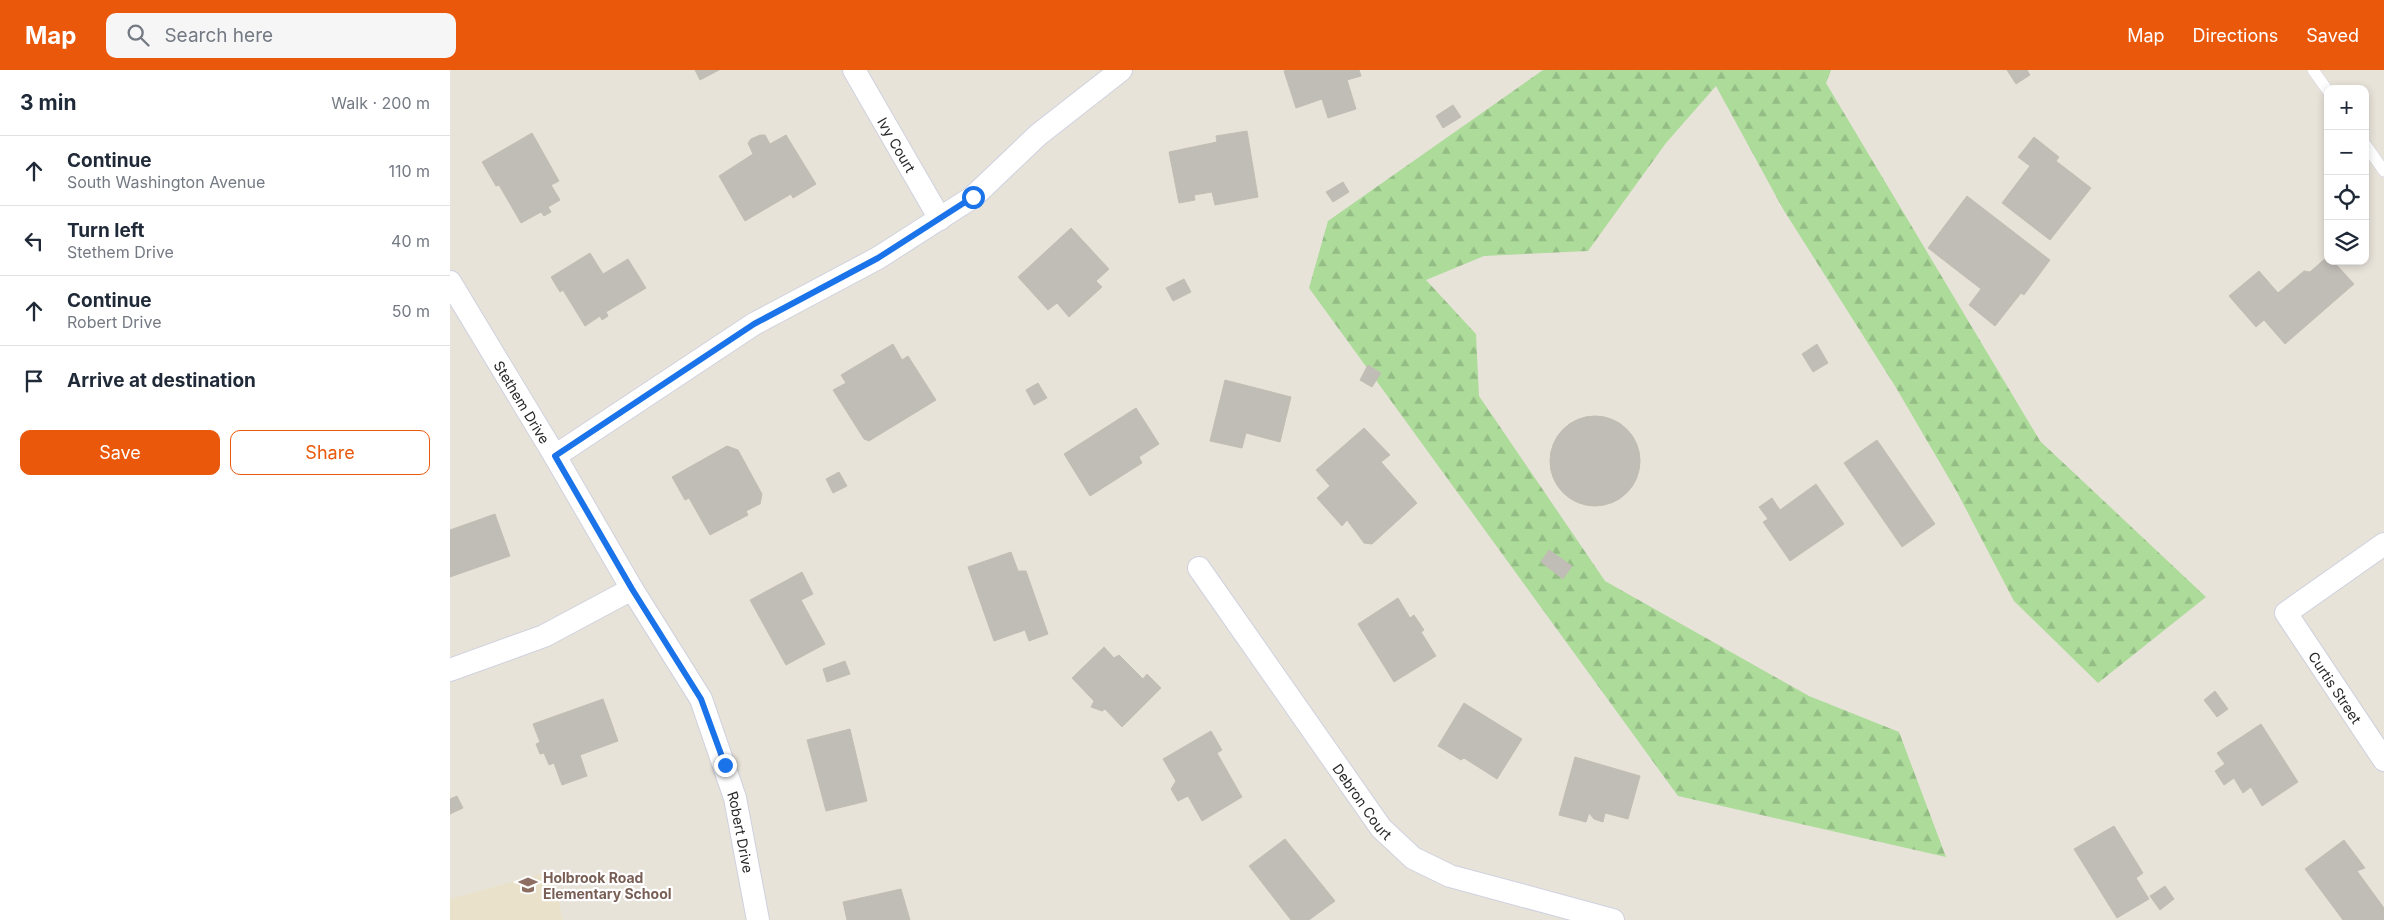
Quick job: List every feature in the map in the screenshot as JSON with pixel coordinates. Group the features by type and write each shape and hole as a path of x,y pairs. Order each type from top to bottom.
{"street":[{"name":"Ivy Court","path":"854,70 940,219"},
{"path":"555,456 754,324 878,258 973,197 1038,135 1121,70"},
{"name":"Stethem Drive","path":"450,282 555,456 626,592"},
{"name":"Curtis Street","path":"2384,544 2286,613 2384,760"},
{"name":"Debron Court","path":"1199,568 1381,828 1413,858 1450,876 1613,920"},
{"path":"450,670 544,636 626,592"},
{"name":"Robert Drive","path":"626,592 701,699 735,798 758,920"}],"lane":[{"path":"2313,70 2324,85"},
{"path":"2369,150 2384,171"}],"shaded area":[{"name":"Holbrook Road Elementary School","path":"552,871 563,920 450,920 450,899"}],"green space":[{"path":"1543,70 1831,70 1826,83 2040,441 2206,597 2098,683 2014,601 1957,492 1895,386 1783,209 1716,86 1666,143 1588,251 1484,256 1426,280 1476,334 1479,396 1605,581 1809,696 1899,732 1946,857 1678,796 1309,288 1328,221"}],"building":[{"path":"695,70 719,70 700,80"},
{"path":"1359,70 1361,76 1347,80 1356,109 1328,118 1322,99 1296,108 1284,71"},
{"path":"2007,70 2027,70 2030,75 2016,84"},
{"path":"1453,105 1461,117 1443,128 1436,116"},
{"path":"1247,131 1258,197 1215,205 1212,192 1194,195 1195,200 1179,203 1169,152 1217,142 1216,136"},
{"path":"532,133 559,181 551,185 560,200 548,207 551,212 544,216 541,212 521,223 499,185 496,186 482,162"},
{"path":"765,135 770,144 786,135 816,184 793,198 791,194 745,221 719,176 753,154 748,143 751,139"},
{"path":"2034,137 2059,157 2056,161 2091,188 2050,240 2002,203 2030,166 2018,157"},
{"path":"1343,182 1349,192 1333,202 1326,192"},
{"path":"1967,196 2050,260 2024,295 2021,293 1995,326 1969,305 1981,289 1928,248"},
{"path":"1071,228 1109,269 1096,281 1102,287 1069,317 1057,303 1048,310 1018,277"},
{"path":"590,253 603,274 628,259 646,288 606,312 608,316 602,320 600,316 585,326 563,290 560,292 551,277"},
{"path":"2324,260 2324,265 2337,265 2354,284 2285,344 2264,320 2256,327 2229,296 2259,271 2278,293 2304,271 2310,272"},
{"path":"1184,279 1191,292 1173,301 1166,288"},
{"path":"893,344 902,360 908,356 936,400 869,441 864,439 833,390 846,383 841,375"},
{"path":"1817,344 1828,363 1813,372 1802,354"},
{"path":"1368,365 1381,373 1372,387 1360,380"},
{"path":"1225,380 1291,397 1280,442 1246,433 1242,448 1210,441"},
{"path":"1038,383 1047,398 1034,405 1026,390"},
{"path":"1136,408 1159,444 1139,457 1142,463 1090,496 1064,454"},
{"path":"1595,416 1612,419 1627,429 1637,444 1640,461 1637,478 1627,493 1612,503 1595,506 1578,503 1563,493 1553,478 1550,461 1553,444 1563,429 1578,419"},
{"path":"1364,428 1390,455 1381,462 1417,503 1372,544 1364,543 1347,520 1342,526 1317,498 1330,486 1316,470"},
{"path":"1877,440 1935,524 1902,547 1844,463"},
{"path":"727,446 738,450 762,494 760,504 746,511 748,515 710,535 689,498 685,500 672,477"},
{"path":"839,472 847,486 833,493 826,479"},
{"path":"1816,484 1844,524 1790,561 1763,522 1768,519 1759,507 1772,498 1780,510"},
{"path":"495,514 510,556 450,577 450,530"},
{"path":"1549,550 1572,566 1563,579 1541,562"},
{"path":"1011,552 1018,571 1026,571 1048,634 1029,641 1025,630 994,641 968,567"},
{"path":"802,572 813,594 801,600 825,644 786,665 750,600"},
{"path":"1398,598 1410,618 1414,615 1424,630 1421,632 1436,656 1394,682 1358,624"},
{"path":"1104,647 1114,658 1119,655 1143,679 1147,674 1161,688 1122,727 1105,709 1102,711 1091,707 1094,701 1072,678"},
{"path":"845,661 850,674 827,682 823,669"},
{"path":"2215,691 2228,709 2217,717 2204,700"},
{"path":"603,699 618,741 580,755 587,776 562,785 554,763 549,765 544,753 540,754 536,744 540,742 533,724"},
{"path":"1464,703 1522,739 1497,779 1464,758 1461,760 1438,746"},
{"path":"2261,724 2298,782 2262,806 2251,787 2243,793 2234,778 2224,785 2215,771 2225,764 2217,753"},
{"path":"850,729 867,801 826,811 807,740"},
{"path":"1211,731 1222,750 1217,753 1242,797 1202,821 1188,796 1178,801 1171,789 1176,781 1163,759"},
{"path":"1575,757 1640,776 1628,819 1605,813 1603,822 1594,819 1589,813 1586,822 1559,815"},
{"path":"457,796 463,808 450,814 450,799"},
{"path":"2114,826 2143,873 2136,878 2149,899 2117,918 2074,849"},
{"path":"1285,839 1335,901 1309,920 1291,920 1249,866"},
{"path":"2344,840 2365,868 2357,871 2384,908 2384,920 2343,920 2305,869"},
{"path":"2165,886 2174,899 2160,910 2150,896"},
{"path":"901,889 910,920 847,920 843,902"}],"place":[{"name":"Holbrook Road Elementary School","path":"528,885"}],"route":[{"path":"725,765 701,699 632,589 555,456 754,324 878,258 973,197"}]}
